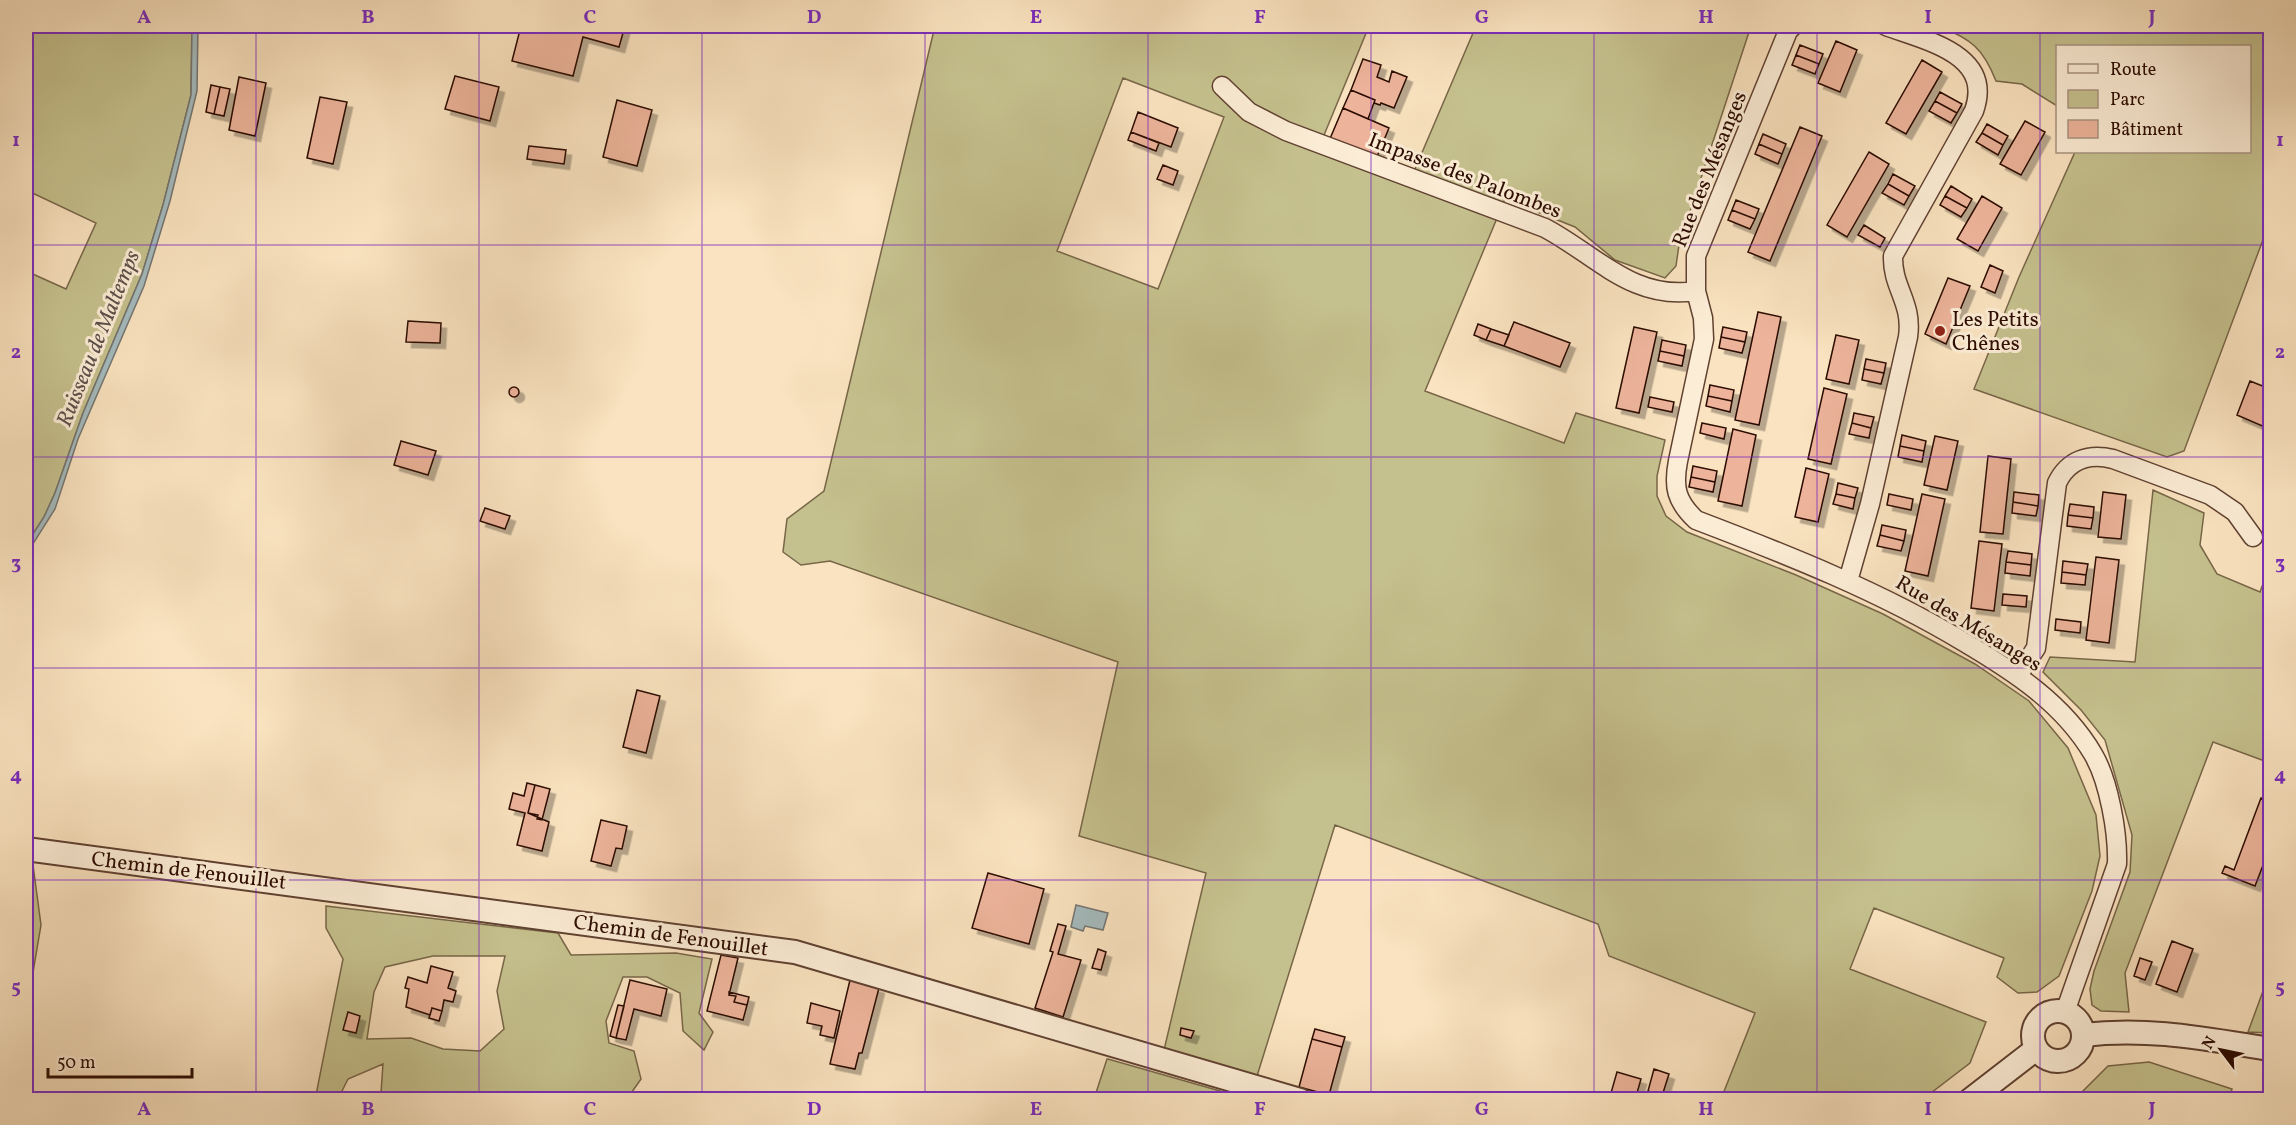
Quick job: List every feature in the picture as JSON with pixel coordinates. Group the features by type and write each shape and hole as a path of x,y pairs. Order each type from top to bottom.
{"street":[{"name":"Rue des Mésanges","path":"1793,26 1788,31 1696,256 1696,291 1703,318 1704,339 1674,480 1676,495 1683,508 1696,520 1848,581 1921,616 2019,674 2040,692 2078,732 2094,756 2115,821 2118,839 2116,864 2065,1012"},
{"path":"1848,581 1870,504 1908,337 1909,310 1892,273 1893,256 1974,111 1979,96 1974,74 1958,55 1886,26"},
{"name":"Impasse des Palombes","path":"1222,86 1249,112 1286,131 1545,228 1565,238 1610,272 1654,291 1675,294 1696,291"},
{"path":"2019,674 2036,648 2057,483 2062,473 2079,460 2100,456 2112,459 2210,495 2235,512 2253,537"},
{"name":"Chemin de Fenouillet","path":"26,849 795,952 1300,1100"},
{"path":"2053,1011 2065,1012 2077,1021 2083,1035 2081,1045 2069,1058 2060,1061 2046,1058 2036,1050 2032,1038 2034,1026 2042,1017 2053,1011"},
{"path":"2083,1035 2139,1031 2168,1032 2271,1049"},
{"path":"1970,1100 2036,1050"}],"green space":[{"path":"26,26 192,26 191,95 163,205 142,274 83,413 55,493 44,517 26,545 26,271 66,289 96,223 26,190"},
{"path":"935,26 1369,26 1322,140 1412,176 1476,26 1751,26 1679,245 1676,266 1665,278 1615,260 1575,227 1505,199 1425,391 1564,443 1576,413 1665,440 1657,476 1657,496 1666,516 1687,532 1796,575 1883,614 1975,664 2029,701 2068,748 2096,815 2100,856 2092,891 2059,976 2037,992 2018,993 1997,977 2004,958 1874,908 1850,969 1986,1022 1970,1063 1923,1099 1721,1099 1755,1013 1609,956 1598,924 1335,825 1257,1076 1164,1050 1206,873 1079,836 1118,662 830,561 801,565 783,552 787,519 824,491","holes":["1123,78 1224,117 1158,289 1057,251"]},
{"path":"1939,26 2270,26 2270,221 2184,451 2167,457 1974,389 2019,277 2075,153 2251,153 2251,45 2056,45 2056,105 2022,84 1996,81 1981,53 1960,35"},
{"path":"2153,490 2204,513 2200,545 2217,574 2260,592 2270,565 2270,763 2213,742 2125,973 2129,1012 2101,1011 2092,1005 2090,989 2094,971 2130,872 2132,835 2105,740 2081,710 2043,672 2050,657 2135,662"},
{"path":"26,863 33,865 41,925 26,1014"},
{"path":"326,906 558,933 571,955 676,953 712,959 699,1013 713,1032 704,1050 683,1031 680,993 647,977 623,977 606,1021 609,1043 634,1051 641,1079 627,1099 457,1099 381,1093 383,1064 348,1079 338,1099 315,1100 343,959 326,928","holes":["433,956 505,956 497,991 504,1029 480,1051 443,1049 411,1038 367,1039 374,992 385,967"]},
{"path":"2270,972 2270,1033 2248,1032"},
{"path":"1108,1059 1248,1099 1094,1099"},
{"path":"2149,1062 2232,1089 2229,1099 2075,1099 2108,1066"}],"water":[{"path":"192,26 198,26 197,91 170,201 144,286 78,439 55,509 26,555 26,545 44,517 55,493 83,413 142,274 163,205 191,95"},
{"path":"1076,905 1108,913 1103,930 1085,926 1083,931 1071,927"}],"building":[{"path":"521,26 625,26 619,47 583,37 573,76 512,61"},
{"path":"1836,41 1857,50 1840,92 1818,83"},
{"path":"1800,45 1823,54 1819,64 1796,55"},
{"path":"1796,55 1819,64 1815,74 1792,65"},
{"path":"1363,59 1381,65 1377,77 1389,82 1392,71 1407,77 1394,108 1374,103 1375,100 1351,90"},
{"path":"1922,60 1942,72 1906,134 1886,123"},
{"path":"455,76 499,87 490,121 445,109"},
{"path":"239,77 266,83 255,136 229,130"},
{"path":"211,85 220,87 214,114 206,112"},
{"path":"220,87 230,89 224,116 214,114"},
{"path":"1351,90 1375,100 1368,119 1343,108"},
{"path":"1940,92 1962,104 1957,113 1935,101"},
{"path":"320,97 347,102 333,164 307,158"},
{"path":"617,100 652,110 637,166 603,157"},
{"path":"1935,101 1957,113 1951,123 1929,111"},
{"path":"1343,108 1389,128 1376,159 1329,141"},
{"path":"1138,112 1178,128 1171,147 1131,132"},
{"path":"2025,121 2045,132 2021,175 2000,164"},
{"path":"1987,124 2008,136 2003,145 1982,133"},
{"path":"1800,127 1822,136 1770,261 1748,252"},
{"path":"1131,132 1159,143 1156,151 1128,140"},
{"path":"1982,133 2003,145 1998,155 1976,142"},
{"path":"1763,134 1786,144 1782,154 1759,144"},
{"path":"1759,144 1782,154 1778,164 1755,154"},
{"path":"529,146 566,150 564,164 527,159"},
{"path":"1869,152 1889,164 1847,237 1827,225"},
{"path":"1163,165 1178,171 1173,185 1157,179"},
{"path":"1893,174 1915,186 1909,196 1888,184"},
{"path":"1888,184 1909,196 1904,205 1882,193"},
{"path":"1951,186 1972,199 1967,208 1945,196"},
{"path":"1945,196 1967,208 1961,217 1940,205"},
{"path":"1982,196 2002,208 1978,251 1957,239"},
{"path":"1736,200 1759,209 1755,219 1732,210"},
{"path":"1732,210 1755,219 1750,229 1728,220"},
{"path":"1864,225 1885,238 1880,247 1858,235"},
{"path":"1990,265 2003,271 1995,293 1981,287"},
{"path":"1948,278 1970,286 1946,344 1925,334"},
{"path":"1758,312 1781,317 1759,425 1735,420"},
{"path":"408,321 441,323 440,343 406,342"},
{"path":"1514,322 1570,343 1560,367 1504,346"},
{"path":"1478,324 1491,329 1486,340 1474,335"},
{"path":"1634,327 1657,332 1639,413 1616,408"},
{"path":"1723,327 1747,332 1745,342 1721,337"},
{"path":"1491,329 1509,335 1504,346 1486,340"},
{"path":"1836,335 1859,340 1849,384 1826,379"},
{"path":"1721,337 1745,342 1742,353 1719,348"},
{"path":"1662,340 1686,345 1684,356 1660,351"},
{"path":"1660,351 1684,356 1682,366 1658,361"},
{"path":"1866,359 1886,363 1884,373 1864,369"},
{"path":"1864,369 1884,373 1881,384 1862,380"},
{"path":"2250,381 2270,389 2265,409 2270,411 2267,428 2237,415"},
{"path":"1710,385 1734,390 1732,401 1708,396"},
{"path":"514,387 519,392 514,397 509,392"},
{"path":"1824,388 1847,394 1831,464 1808,459"},
{"path":"1708,396 1732,401 1730,412 1706,406"},
{"path":"1650,397 1674,402 1672,412 1648,407"},
{"path":"1854,413 1874,417 1871,428 1852,423"},
{"path":"1702,423 1726,428 1724,439 1700,433"},
{"path":"1852,423 1871,428 1869,438 1849,434"},
{"path":"1733,429 1756,435 1742,506 1718,501"},
{"path":"1902,435 1926,441 1924,451 1900,446"},
{"path":"1935,436 1958,441 1947,490 1924,485"},
{"path":"401,441 436,451 428,475 394,465"},
{"path":"1900,446 1924,451 1922,462 1898,457"},
{"path":"1988,456 2011,459 2003,534 1980,532"},
{"path":"1693,466 1717,471 1715,482 1691,477"},
{"path":"1806,468 1829,474 1818,522 1795,517"},
{"path":"1691,477 1715,482 1713,492 1689,487"},
{"path":"1838,483 1858,488 1855,498 1836,494"},
{"path":"2014,492 2039,495 2038,506 2013,502"},
{"path":"2103,492 2126,495 2121,539 2098,537"},
{"path":"1836,494 1855,498 1853,509 1833,504"},
{"path":"1889,494 1913,499 1911,510 1887,505"},
{"path":"1922,494 1945,499 1928,576 1905,571"},
{"path":"2013,502 2038,506 2036,516 2012,513"},
{"path":"2070,504 2094,507 2093,518 2068,515"},
{"path":"485,508 510,516 505,529 480,521"},
{"path":"2068,515 2093,518 2091,529 2067,526"},
{"path":"1882,525 1906,530 1904,541 1880,535"},
{"path":"1880,535 1904,541 1901,551 1877,546"},
{"path":"1979,541 2002,544 1994,611 1971,608"},
{"path":"2008,551 2032,554 2031,565 2006,562"},
{"path":"2096,557 2119,560 2109,643 2086,640"},
{"path":"2063,561 2088,564 2086,575 2062,572"},
{"path":"2006,562 2031,565 2030,576 2005,573"},
{"path":"2062,572 2086,575 2085,585 2061,583"},
{"path":"2003,594 2027,596 2026,607 2002,605"},
{"path":"2056,619 2081,622 2080,633 2055,630"},
{"path":"637,690 660,696 646,753 623,747"},
{"path":"527,783 535,785 528,813 549,822 542,851 517,845 525,813 509,809 513,793 524,796"},
{"path":"535,785 550,789 542,820 537,819 538,815 528,813"},
{"path":"2261,798 2270,802 2270,847 2255,886 2222,873 2225,866 2234,870"},
{"path":"601,820 627,826 622,849 616,848 611,866 591,861"},
{"path":"988,873 1044,889 1029,944 972,928"},
{"path":"1058,924 1066,926 1058,954 1081,960 1063,1017 1035,1008 1053,952 1050,951"},
{"path":"2172,941 2193,949 2177,992 2156,984"},
{"path":"1098,949 1106,952 1101,970 1092,968"},
{"path":"721,955 738,958 729,995 736,996 734,1002 747,1005 743,1020 707,1011"},
{"path":"2140,958 2152,962 2145,980 2134,976"},
{"path":"431,966 453,972 448,988 456,991 453,1002 444,1000 442,1011 432,1008 430,1015 406,1007 409,989 405,988 408,977 427,983"},
{"path":"630,980 667,989 661,1016 634,1009 626,1040 616,1038"},
{"path":"850,980 879,988 862,1053 859,1053 855,1069 830,1064"},
{"path":"729,992 749,997 747,1005 734,1002 736,996 729,995"},
{"path":"811,1003 840,1011 834,1038 820,1035 822,1026 807,1023"},
{"path":"618,1005 624,1006 616,1038 610,1036"},
{"path":"432,1008 442,1011 439,1021 429,1018"},
{"path":"348,1012 360,1016 356,1033 343,1030"},
{"path":"1181,1028 1194,1031 1191,1038 1180,1035"},
{"path":"1315,1029 1345,1037 1342,1047 1312,1039"},
{"path":"1312,1039 1342,1047 1329,1095 1299,1087"},
{"path":"1654,1069 1669,1074 1662,1096 1648,1091"},
{"path":"1617,1072 1641,1079 1635,1100 1609,1100"}],"place":[{"name":"Les Petits Chênes","path":"1940,331"}],"water label":[{"name":"Ruisseau de Maltemps","path":"97,338"}]}
